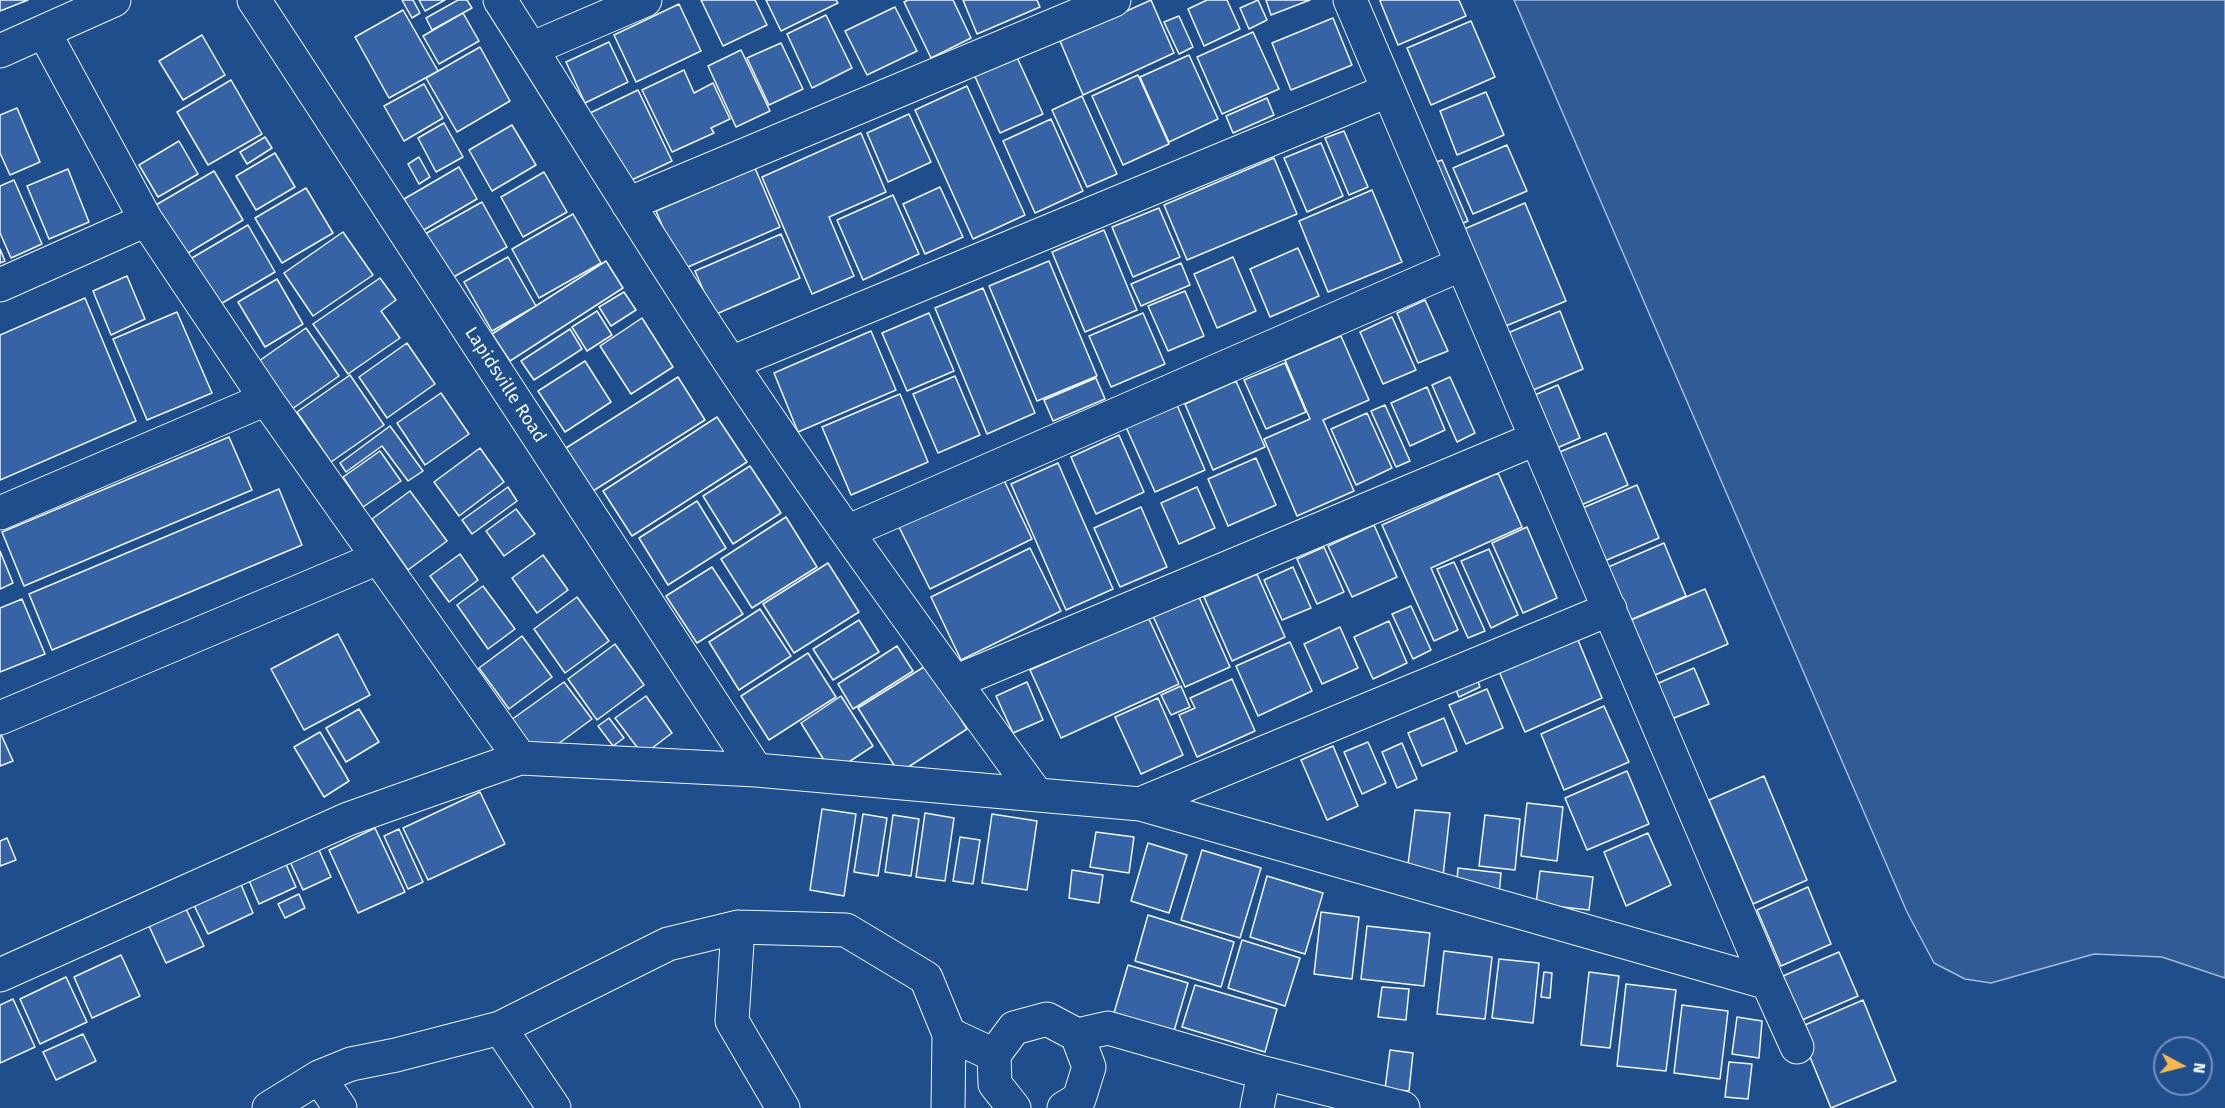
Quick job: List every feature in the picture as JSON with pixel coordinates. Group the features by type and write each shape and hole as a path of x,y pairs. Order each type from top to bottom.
{"street":[{"path":"0,51 114,0"},
{"name":"Lapidsville Road","path":"254,0 756,770"},
{"path":"500,0 731,363 847,532 1037,795"},
{"path":"531,49 645,0"},
{"path":"628,204 1114,0"},
{"path":"1350,0 1535,439 1797,1047"},
{"path":"44,32 146,220 267,399 520,758"},
{"path":"731,363 1387,91"},
{"path":"0,285 146,220"},
{"path":"847,532 1462,264"},
{"path":"0,513 267,399"},
{"path":"955,682 1535,439"},
{"path":"0,718 378,558"},
{"path":"1140,804 1610,609"},
{"path":"0,975 348,819 520,758 756,770 1140,804 1768,983"},
{"path":"738,927 732,1021 783,1108"},
{"path":"269,1108 319,1077 351,1064 396,1055 500,1028 668,944 738,927 846,930 926,978 950,1034 948,1108"},
{"path":"1014,1108 994,1084 994,1055 1014,1028 1047,1019 1077,1035 1108,1028 1264,1073 1403,1108"},
{"path":"500,1028 554,1108"},
{"path":"950,1034 994,1055"},
{"path":"1064,1108 1078,1099 1089,1067 1077,1035"},
{"path":"1257,1108 1264,1073"},
{"path":"319,1077 340,1108"}],"shaded area":[{"path":"1514,0 2225,0 2225,978 2162,957 2094,954 1991,983 1965,979 1934,963 1907,912"}],"building":[{"path":"0,0 28,0 0,11"},
{"path":"402,0 413,0 420,13 412,18"},
{"path":"419,0 445,0 425,11"},
{"path":"458,0 467,0 472,8 432,30 426,18"},
{"path":"701,0 755,0 767,25 723,46"},
{"path":"766,0 836,0 838,3 781,31"},
{"path":"908,0 953,0 971,38 931,58 904,2"},
{"path":"963,0 1037,0 1040,7 977,34"},
{"path":"1151,0 1174,53 1083,95 1060,41"},
{"path":"1207,0 1227,0 1240,29 1204,46 1188,9"},
{"path":"1258,0 1267,20 1249,29 1240,8"},
{"path":"1266,0 1310,0 1271,15"},
{"path":"1459,0 1466,16 1398,45 1380,1"},
{"path":"679,4 701,51 636,82 614,35"},
{"path":"895,7 917,51 867,75 845,31"},
{"path":"403,10 438,71 389,98 355,37"},
{"path":"463,13 479,41 439,64 423,36"},
{"path":"826,15 852,68 812,88 787,34"},
{"path":"1179,16 1193,47 1179,54 1164,22"},
{"path":"1333,18 1352,65 1291,90 1272,43"},
{"path":"1471,21 1495,77 1431,105 1407,48"},
{"path":"1253,32 1279,89 1222,114 1197,57"},
{"path":"202,35 225,75 183,100 159,61"},
{"path":"609,42 628,82 585,103 566,62"},
{"path":"781,43 803,89 769,105 747,58"},
{"path":"480,47 510,101 457,132 426,78"},
{"path":"741,50 770,111 736,127 708,66"},
{"path":"1015,53 1043,114 1000,133 973,72"},
{"path":"1189,55 1218,119 1169,142 1140,77"},
{"path":"684,70 694,93 713,83 730,119 711,128 714,133 672,152 642,90"},
{"path":"1138,75 1169,144 1123,165 1092,96"},
{"path":"231,80 262,134 208,165 177,112"},
{"path":"424,84 443,118 404,141 384,106"},
{"path":"967,86 1025,215 973,239 915,110"},
{"path":"638,90 672,161 621,185 588,114"},
{"path":"1486,92 1504,135 1457,155 1440,111"},
{"path":"1082,96 1117,174 1087,187 1052,110"},
{"path":"1267,98 1274,115 1233,133 1226,116"},
{"path":"17,108 40,162 10,175 0,153 0,115"},
{"path":"909,114 931,162 888,182 867,133"},
{"path":"1051,119 1083,191 1035,213 1003,141"},
{"path":"444,123 463,157 436,172 418,138"},
{"path":"512,125 536,165 492,191 469,150"},
{"path":"1344,131 1368,187 1349,195 1325,138"},
{"path":"861,133 886,192 829,217 854,276 812,294 762,177"},
{"path":"265,137 272,148 247,164 240,152"},
{"path":"179,141 198,174 158,197 139,165"},
{"path":"1321,143 1343,196 1307,212 1284,158"},
{"path":"1507,145 1527,191 1473,214 1453,168"},
{"path":"275,153 295,187 256,210 236,176"},
{"path":"419,157 430,177 419,184 408,164"},
{"path":"1274,158 1297,214 1187,260 1164,205"},
{"path":"1442,160 1468,221 1449,229 1423,167"},
{"path":"459,167 477,199 422,231 404,199"},
{"path":"755,168 780,227 681,270 656,211"},
{"path":"68,169 89,222 49,239 27,186"},
{"path":"214,171 243,220 178,259 149,209"},
{"path":"544,172 567,212 523,237 501,197"},
{"path":"14,180 42,244 11,258 0,233 0,186"},
{"path":"940,187 963,237 925,254 903,204"},
{"path":"306,188 333,233 282,263 255,218"},
{"path":"1372,190 1402,262 1328,292 1299,221"},
{"path":"893,195 919,254 863,280 837,220"},
{"path":"482,202 507,247 450,279 425,234"},
{"path":"1525,203 1566,301 1496,330 1455,233"},
{"path":"1159,208 1180,257 1133,277 1112,227"},
{"path":"573,214 601,263 539,298 512,249"},
{"path":"248,225 275,272 212,309 185,262"},
{"path":"1104,230 1137,310 1085,332 1052,252"},
{"path":"343,232 373,275 313,316 284,273"},
{"path":"781,234 800,278 714,315 695,271"},
{"path":"1298,248 1319,296 1270,317 1250,269"},
{"path":"0,249 5,261 0,263"},
{"path":"508,257 536,306 492,331 464,282"},
{"path":"1233,257 1256,311 1217,328 1194,274"},
{"path":"606,261 623,288 510,361 492,334"},
{"path":"1049,261 1097,376 1037,401 989,286"},
{"path":"1181,263 1190,285 1141,306 1131,284"},
{"path":"127,276 145,319 111,335 93,291"},
{"path":"380,278 396,300 381,311 400,338 348,374 313,324"},
{"path":"277,279 303,324 265,347 238,302"},
{"path":"983,288 1035,413 987,434 935,308"},
{"path":"1185,291 1204,336 1168,351 1148,306"},
{"path":"624,292 636,310 611,326 599,307"},
{"path":"85,298 136,421 0,480 0,335"},
{"path":"1425,300 1448,351 1418,363 1397,313"},
{"path":"597,311 612,335 587,351 572,327"},
{"path":"1560,311 1583,369 1519,396 1496,338"},
{"path":"177,312 212,393 147,420 113,339"},
{"path":"929,313 954,371 907,391 882,333"},
{"path":"1143,313 1165,364 1111,387 1089,336"},
{"path":"1392,317 1416,370 1383,384 1360,332"},
{"path":"642,318 673,367 631,394 600,346"},
{"path":"306,328 339,376 292,409 259,361"},
{"path":"570,329 582,349 534,380 521,361"},
{"path":"871,331 896,390 798,432 774,373"},
{"path":"1341,336 1369,400 1323,420 1354,491 1297,516 1264,439 1310,419 1285,360"},
{"path":"407,343 435,384 387,418 359,377"},
{"path":"585,361 611,402 565,432 538,391"},
{"path":"1285,363 1306,412 1266,429 1244,380"},
{"path":"350,375 384,425 331,462 297,412"},
{"path":"955,376 980,435 938,453 913,394"},
{"path":"678,377 705,420 593,491 566,448"},
{"path":"1450,377 1475,433 1457,442 1432,385"},
{"path":"1096,378 1105,399 1053,421 1044,400"},
{"path":"1236,381 1265,447 1213,470 1185,404"},
{"path":"1558,385 1580,438 1543,454 1521,401"},
{"path":"1427,387 1445,430 1410,446 1391,403"},
{"path":"441,393 469,434 425,465 397,423"},
{"path":"900,394 928,462 851,495 822,427"},
{"path":"1177,405 1205,470 1155,492 1126,427"},
{"path":"1385,405 1410,461 1396,467 1371,411"},
{"path":"1367,413 1392,468 1356,485 1331,429"},
{"path":"717,417 747,462 632,536 603,491"},
{"path":"390,426 423,471 408,481 382,446 346,472 340,463"},
{"path":"1606,433 1628,485 1567,511 1545,458"},
{"path":"1119,435 1144,492 1096,514 1071,457"},
{"path":"229,437 252,490 24,586 2,532"},
{"path":"480,448 504,482 459,516 434,482"},
{"path":"380,451 401,481 363,507 343,477"},
{"path":"1256,458 1276,505 1228,526 1208,479"},
{"path":"1058,463 1113,589 1066,610 1011,484"},
{"path":"750,466 781,513 733,544 703,496"},
{"path":"1498,473 1522,527 1431,568 1458,630 1434,641 1382,525"},
{"path":"1002,476 1032,539 930,589 899,527"},
{"path":"1637,485 1659,538 1595,565 1573,512"},
{"path":"508,487 517,501 472,534 462,520"},
{"path":"1197,487 1215,528 1179,544 1161,503"},
{"path":"279,489 302,545 52,650 29,594"},
{"path":"410,491 447,541 408,570 372,519"},
{"path":"697,501 726,548 668,585 639,538"},
{"path":"1141,507 1167,567 1120,587 1094,528"},
{"path":"516,509 535,534 504,556 486,531"},
{"path":"786,517 817,567 752,608 721,559"},
{"path":"1374,525 1397,577 1352,597 1328,546"},
{"path":"1527,527 1557,598 1523,613 1492,543"},
{"path":"1664,543 1686,596 1621,624 1599,571"},
{"path":"1324,547 1344,592 1317,604 1297,559"},
{"path":"1030,548 1061,611 961,660 931,597"},
{"path":"1489,549 1518,615 1491,628 1461,561"},
{"path":"0,551 13,583 0,589"},
{"path":"460,554 478,580 449,602 430,576"},
{"path":"543,555 568,590 537,613 512,578"},
{"path":"1454,562 1485,631 1468,638 1437,569"},
{"path":"828,563 859,612 794,653 763,604"},
{"path":"712,567 743,614 697,643 666,596"},
{"path":"1293,567 1311,608 1282,620 1264,580"},
{"path":"1257,574 1285,637 1232,661 1204,597"},
{"path":"483,586 515,629 488,649 457,605"},
{"path":"1705,589 1728,644 1655,675 1631,620"},
{"path":"1198,595 1230,667 1185,687 1153,616"},
{"path":"577,597 609,641 565,673 534,629"},
{"path":"22,599 45,654 0,672 0,608"},
{"path":"1411,606 1431,650 1413,659 1392,614"},
{"path":"760,609 791,656 739,690 709,642"},
{"path":"1148,617 1179,684 1061,738 1030,670"},
{"path":"859,620 879,652 833,680 813,649"},
{"path":"1389,621 1407,663 1373,679 1354,637"},
{"path":"1340,627 1358,668 1322,684 1304,644"},
{"path":"1573,628 1602,698 1525,732 1495,662"},
{"path":"338,634 370,695 304,730 271,669"},
{"path":"522,636 552,677 509,709 479,668"},
{"path":"1290,642 1312,691 1258,716 1236,666"},
{"path":"615,644 644,685 597,720 568,679"},
{"path":"897,646 913,671 853,709 838,684"},
{"path":"808,653 836,697 769,740 741,696"},
{"path":"927,665 967,729 899,773 858,708"},
{"path":"1694,668 1709,704 1669,720 1654,685"},
{"path":"1475,673 1480,687 1459,697 1453,683"},
{"path":"1232,679 1255,731 1197,757 1179,715 1195,708 1190,698"},
{"path":"564,682 592,719 539,758 511,720"},
{"path":"1027,682 1043,720 1013,733 996,696"},
{"path":"1181,686 1190,707 1171,715 1161,695"},
{"path":"1487,689 1503,728 1466,744 1449,705"},
{"path":"646,696 672,733 643,755 615,718"},
{"path":"841,696 873,746 832,773 801,723"},
{"path":"1158,698 1183,755 1141,774 1115,717"},
{"path":"1604,706 1629,762 1564,790 1541,734"},
{"path":"359,709 379,742 346,762 326,728"},
{"path":"609,718 624,738 613,746 598,726"},
{"path":"1444,718 1457,751 1422,766 1408,733"},
{"path":"0,732 13,761 0,766"},
{"path":"320,732 349,781 324,797 294,747"},
{"path":"1368,742 1386,783 1362,794 1344,752"},
{"path":"1402,743 1417,779 1397,788 1382,752"},
{"path":"1333,746 1358,806 1327,820 1301,760"},
{"path":"1627,771 1649,824 1587,850 1565,798"},
{"path":"1764,776 1807,880 1753,904 1709,800"},
{"path":"480,792 505,844 428,880 403,828"},
{"path":"1527,803 1563,807 1557,861 1521,856"},
{"path":"822,809 856,814 844,896 810,890"},
{"path":"1415,810 1450,813 1443,876 1407,872"},
{"path":"925,813 954,818 945,881 916,877"},
{"path":"863,814 887,818 878,876 854,872"},
{"path":"992,814 1037,821 1027,890 982,883"},
{"path":"893,815 919,819 911,876 885,872"},
{"path":"1485,815 1520,819 1515,870 1479,866"},
{"path":"375,828 405,892 358,913 329,850"},
{"path":"399,829 423,882 408,889 384,836"},
{"path":"1096,832 1134,837 1129,873 1090,867"},
{"path":"1648,833 1671,885 1626,906 1604,852"},
{"path":"960,837 980,840 973,884 953,881"},
{"path":"7,838 16,860 0,866 0,841"},
{"path":"315,841 331,877 303,890 287,855"},
{"path":"1148,843 1187,855 1169,913 1131,901"},
{"path":"1202,850 1261,868 1240,938 1181,920"},
{"path":"281,853 296,887 259,904 245,871"},
{"path":"1458,868 1501,873 1499,895 1456,891"},
{"path":"1072,870 1103,875 1099,903 1069,898"},
{"path":"1540,871 1593,877 1589,910 1536,904"},
{"path":"237,875 253,913 208,934 190,897"},
{"path":"1267,876 1323,893 1305,954 1250,937"},
{"path":"1808,887 1831,944 1781,966 1757,910"},
{"path":"299,894 305,908 285,918 278,904"},
{"path":"186,909 204,946 166,963 149,926"},
{"path":"1321,912 1359,917 1352,979 1314,974"},
{"path":"1148,915 1234,942 1221,987 1135,961"},
{"path":"1367,926 1430,933 1424,986 1361,979"},
{"path":"1242,940 1300,958 1285,1006 1228,988"},
{"path":"1444,951 1492,957 1485,1019 1437,1014"},
{"path":"1839,952 1858,996 1802,1020 1783,976"},
{"path":"121,955 140,996 92,1018 74,977"},
{"path":"1499,959 1539,963 1533,1023 1492,1018"},
{"path":"1128,965 1188,983 1174,1031 1114,1013"},
{"path":"1544,972 1552,973 1550,998 1541,997"},
{"path":"1589,972 1619,976 1610,1048 1581,1045"},
{"path":"66,977 87,1022 40,1044 20,999"},
{"path":"1626,984 1676,990 1666,1071 1617,1066"},
{"path":"1195,985 1277,1009 1265,1052 1182,1027"},
{"path":"1382,987 1409,989 1406,1020 1378,1017"},
{"path":"13,999 35,1047 0,1063 0,1005"},
{"path":"1863,1000 1896,1081 1831,1108 1798,1028"},
{"path":"1682,1005 1728,1011 1720,1079 1674,1073"},
{"path":"1737,1017 1762,1021 1759,1058 1732,1054"},
{"path":"83,1034 96,1061 56,1080 43,1052"},
{"path":"1390,1050 1413,1053 1409,1091 1385,1089"},
{"path":"1729,1062 1752,1064 1748,1099 1725,1097"}]}
